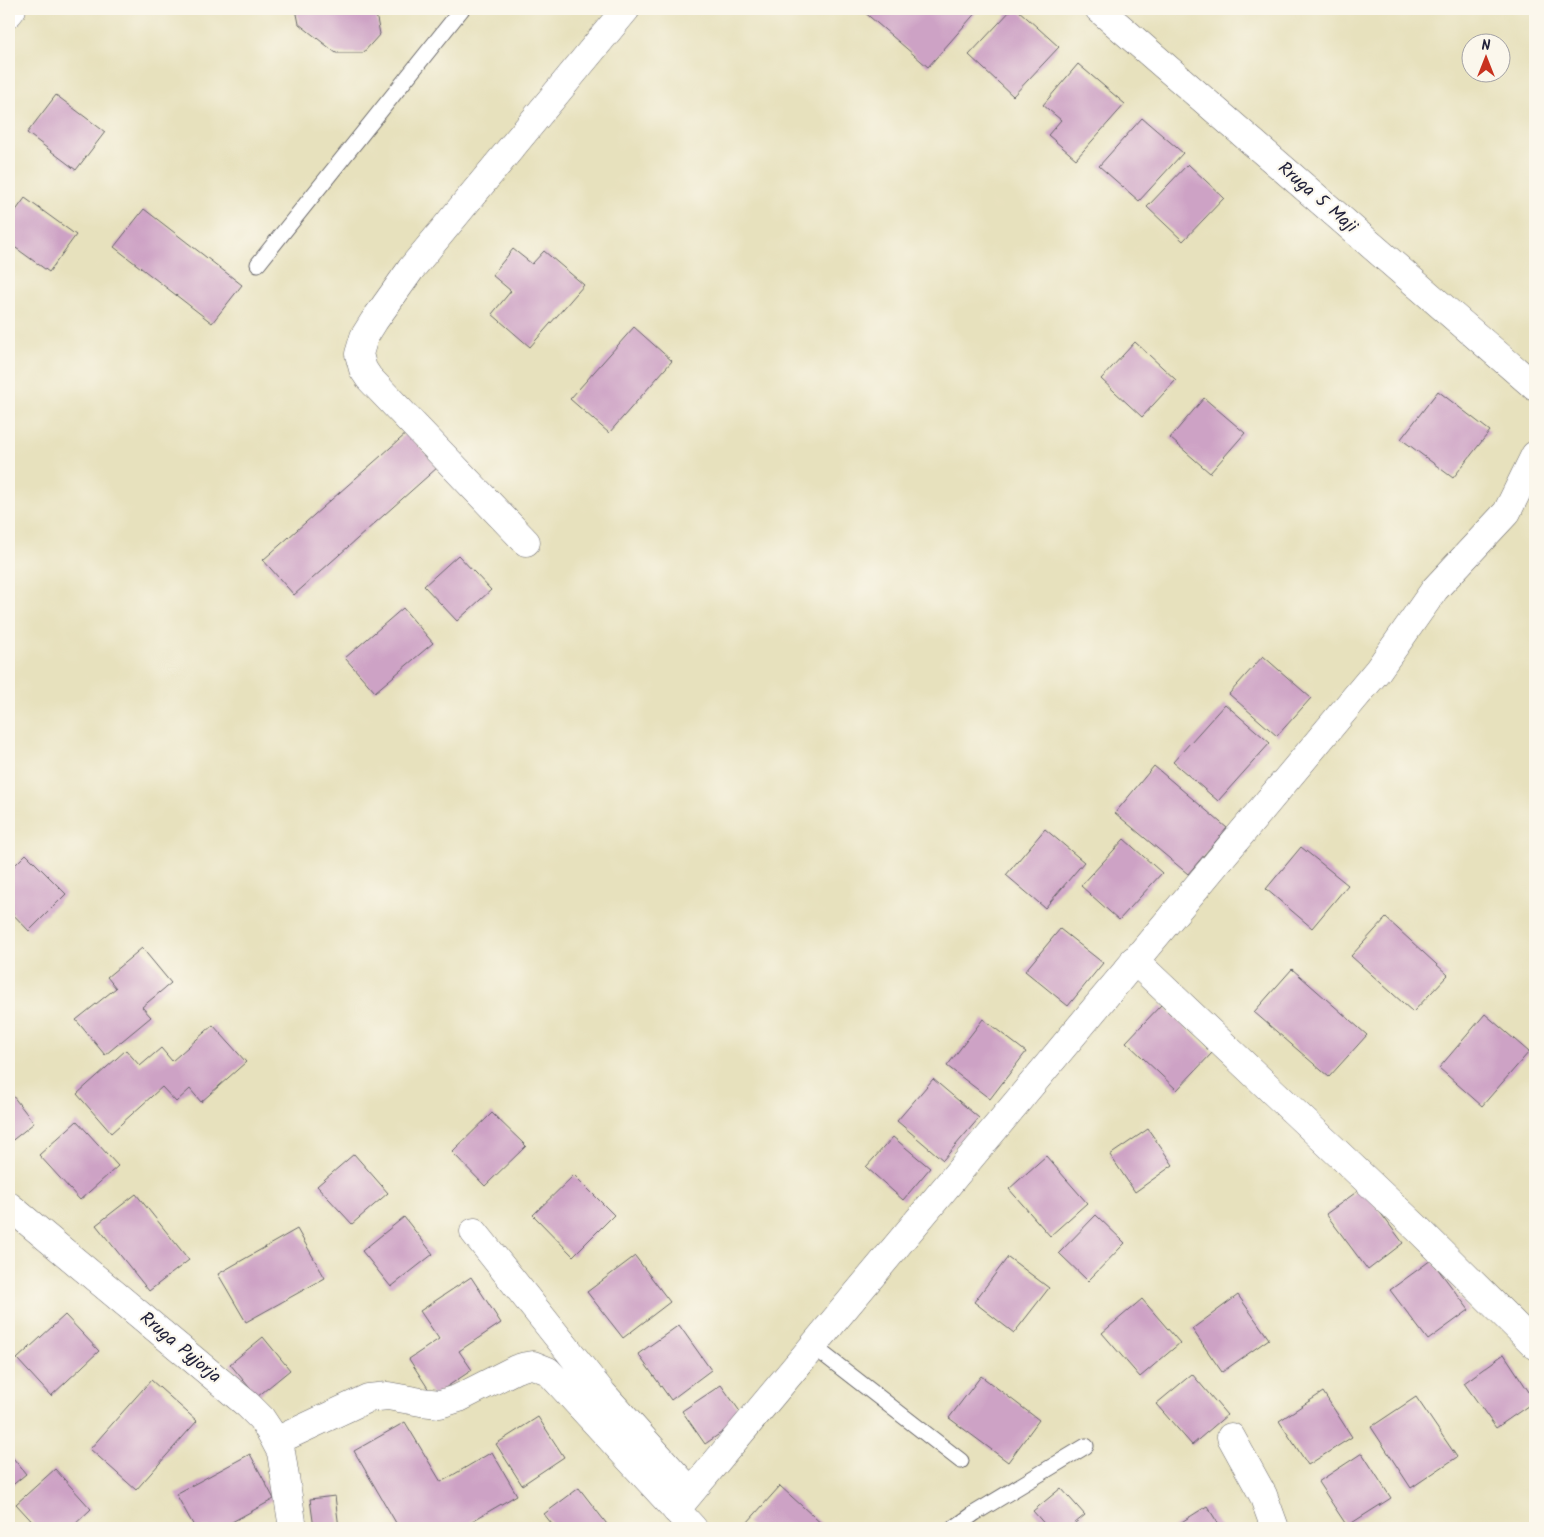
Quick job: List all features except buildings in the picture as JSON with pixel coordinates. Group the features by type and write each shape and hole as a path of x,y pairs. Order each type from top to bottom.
{"street":[{"path":"9,13 12,9"},
{"path":"526,542 369,378 361,362 360,347 374,320 411,269 626,9"},
{"name":"Rruga 5 Maji","path":"1099,9 1535,387"},
{"path":"687,1510 813,1346 1378,670 1435,589 1507,512 1535,455"},
{"path":"1134,960 1418,1229 1535,1345"},
{"name":"Rruga Pyjorja","path":"9,1206 248,1405 261,1418 281,1452 291,1528"},
{"path":"474,1232 603,1394 687,1510"},
{"path":"276,1441 368,1398 388,1396 440,1404 459,1398 516,1369 533,1365 548,1371 687,1510"},
{"path":"1230,1437 1263,1495 1275,1528"}],"lane":[{"path":"258,264 462,9"},
{"path":"813,1346 961,1461"},
{"path":"954,1528 975,1513 1086,1446"}]}
